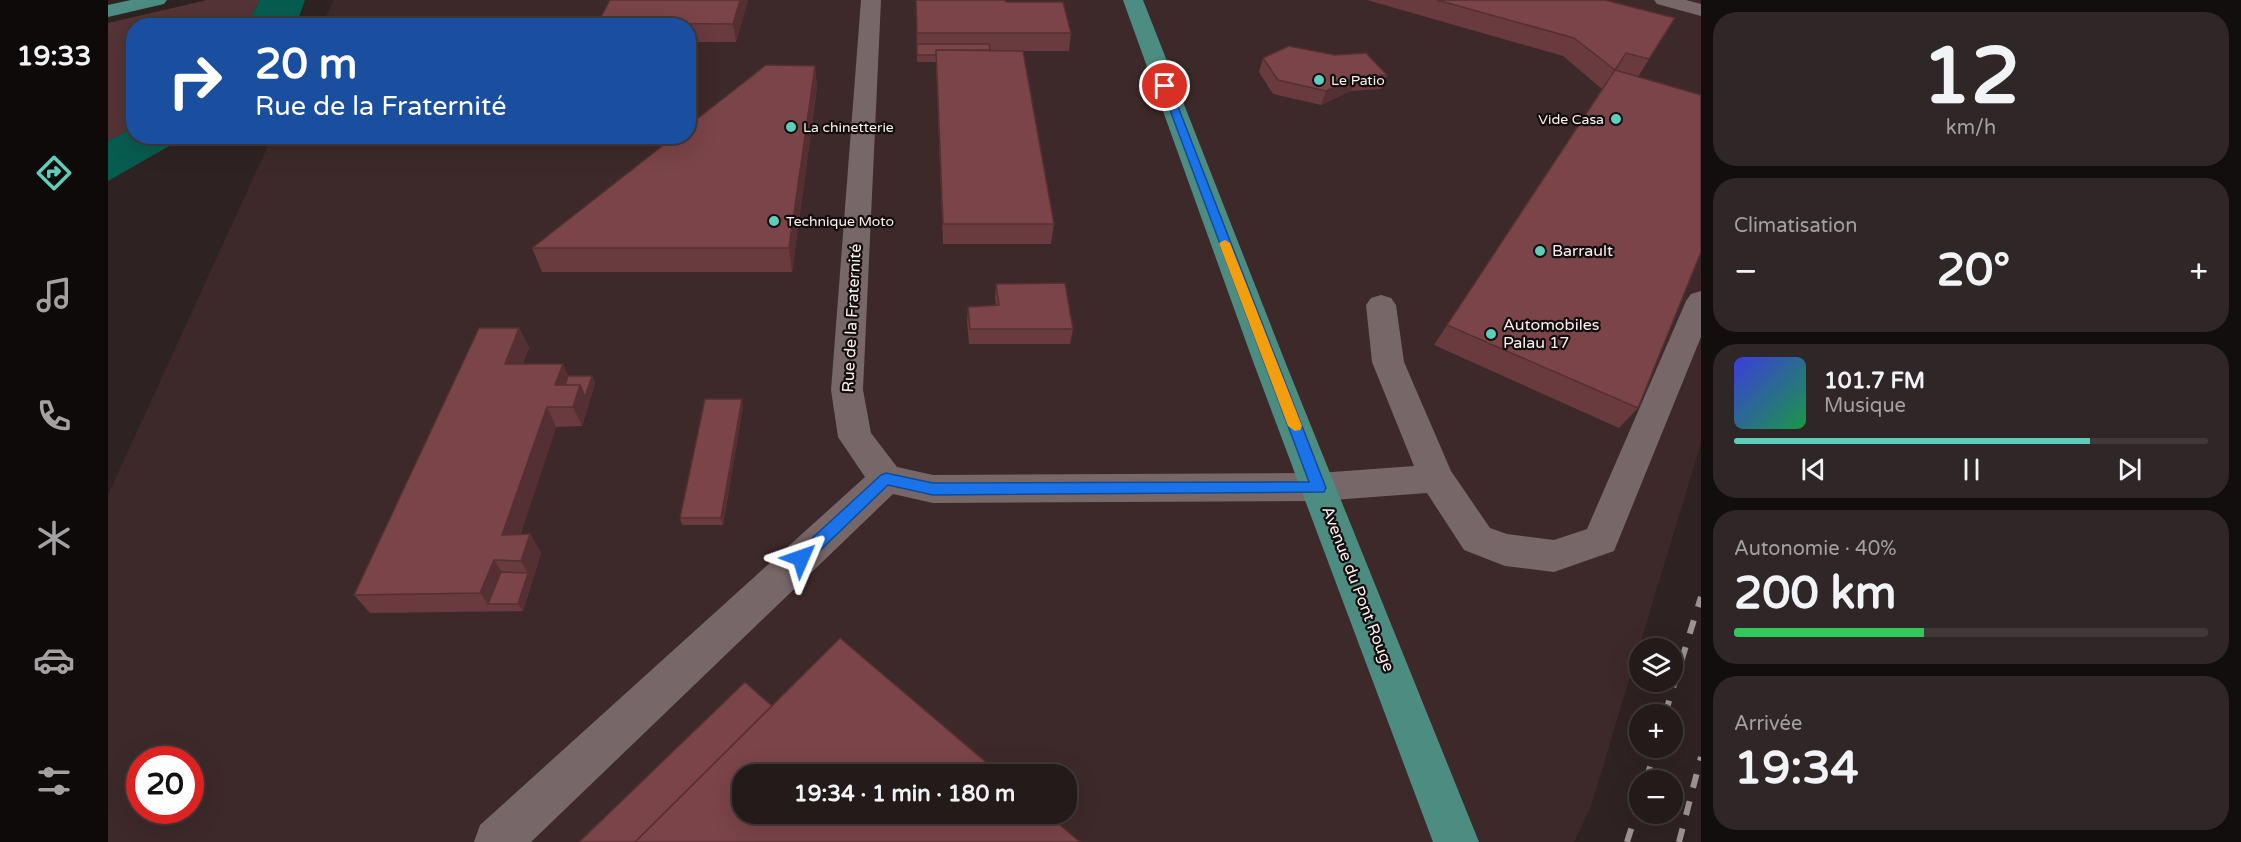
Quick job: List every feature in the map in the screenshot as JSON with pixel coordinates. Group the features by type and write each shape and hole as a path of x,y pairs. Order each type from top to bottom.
{"main road":[{"path":"108,11 157,0"},
{"name":"Avenue du Pont Rouge","path":"1133,0 1456,842"}],"lane":[{"name":"Rue de la Fraternité","path":"872,0 847,390 855,437 886,479"},
{"path":"1664,0 1701,10"},
{"path":"1381,305 1388,362 1436,478 1477,539 1505,550 1554,556 1601,540 1701,301"},
{"path":"497,842 886,479 933,489 1319,488 1436,478"}],"shaded area":[{"path":"207,0 260,0 250,18 130,18"},
{"path":"260,0 305,0 299,18 250,18"},
{"path":"334,0 1701,0 1701,443 1642,638 1629,638 1629,681 1591,806 1574,842 108,842 108,495 269,144 696,144 696,18 325,18"},
{"path":"126,19 126,132 108,141 108,23"},
{"path":"126,132 126,144 173,144 108,181 108,141"}],"building":[{"path":"610,0 740,0 733,24 696,24 696,18 601,18"},
{"path":"916,0 1063,2 1071,33 917,33"},
{"path":"1437,0 1605,0 1675,18 1649,59 1626,53 1615,70 1574,38"},
{"path":"917,44 989,44 990,50 936,50 936,55 917,55"},
{"path":"1289,46 1335,55 1366,53 1387,75 1356,77 1326,91 1278,80 1263,58"},
{"path":"936,50 1023,51 1054,224 943,224"},
{"path":"766,65 815,66 789,248 532,248 665,144 696,144 696,120"},
{"path":"1615,70 1701,95 1701,252 1638,408 1447,325"},
{"path":"1065,283 1073,329 970,329 968,307 999,305 996,284"},
{"path":"479,328 519,328 505,364 563,364 555,385 580,385 573,407 547,407 502,535 530,534 521,561 494,560 480,593 354,595"},
{"path":"568,376 592,376 585,397 580,385 565,385"},
{"path":"705,399 742,399 721,518 680,518"},
{"path":"501,572 528,573 518,604 488,604"},
{"path":"840,638 988,764 732,764 732,824 1059,824 1080,842 635,842"},
{"path":"745,682 772,706 635,842 579,842"}],"railway":[{"path":"1668,704 1701,597"},
{"path":"1679,842 1701,757"},
{"path":"1649,770 1653,758"},
{"path":"1627,842 1633,824"}],"slow traffic":[{"path":"1225,243 1295,426"}],"place":[{"name":"Le Patio","path":"1319,80"},
{"name":"Vide Casa","path":"1616,119"},
{"name":"La chinetterie","path":"791,127"},
{"name":"Technique Moto","path":"774,221"},
{"name":"Barrault","path":"1540,251"},
{"name":"Automobiles Palau 17","path":"1491,334"}],"route":[{"path":"801,558 886,479 933,489 1233,486 1319,488 1165,86"}]}
